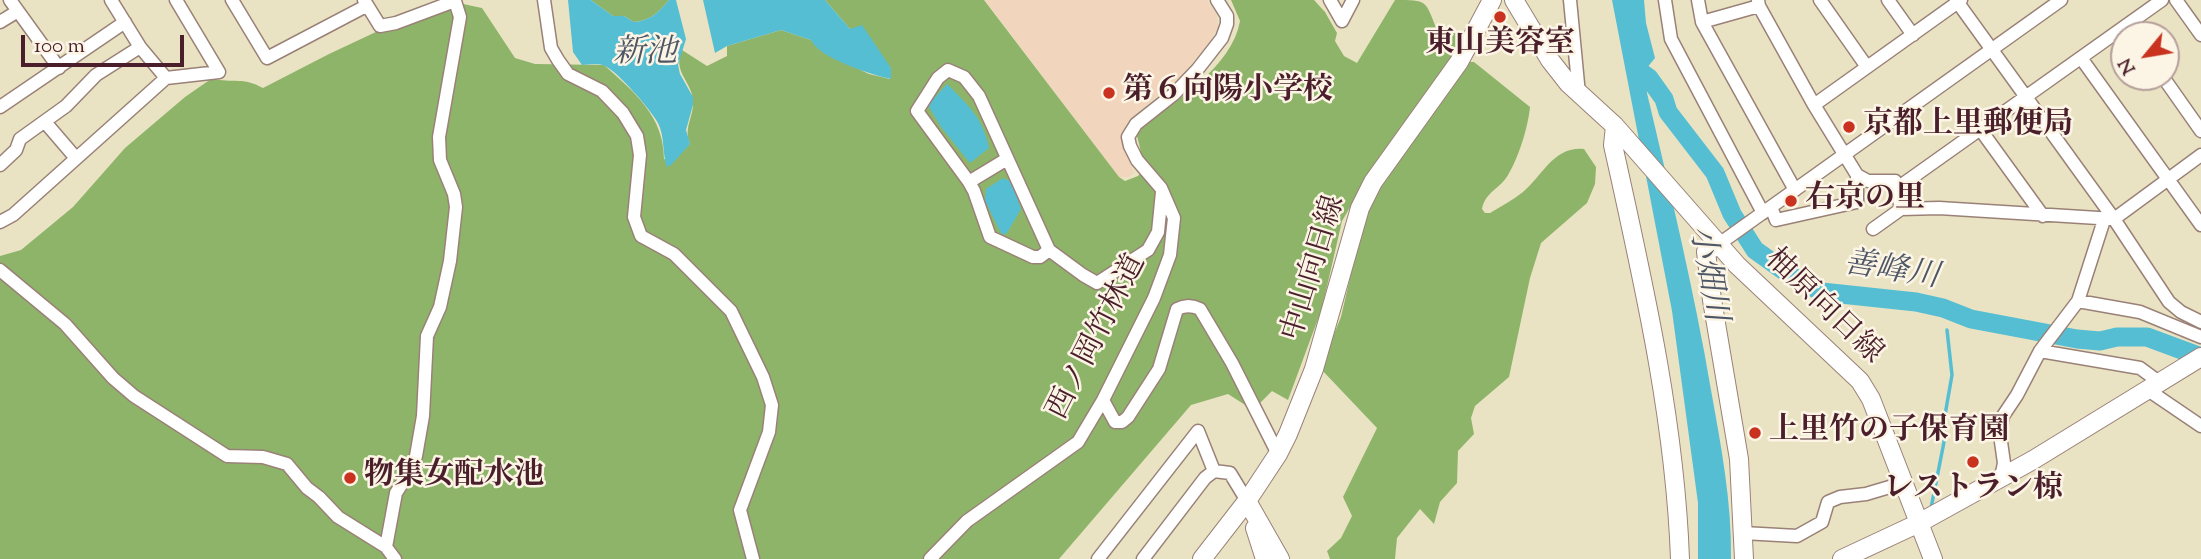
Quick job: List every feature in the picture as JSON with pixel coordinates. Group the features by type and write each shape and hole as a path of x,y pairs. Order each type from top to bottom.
{"main road":[{"name":"中山向日線","path":"1202,559 1247,501 1288,434 1314,369 1360,208 1373,182 1459,62 1492,0"},
{"name":"柚原向日線","path":"1514,0 1555,66 1579,94 1615,126 1718,244 1779,307 1860,382 1871,399 1933,559"},
{"path":"1615,126 1613,145 1639,262 1670,429 1678,503 1680,559"},
{"path":"1718,244 1706,252 1739,459 1744,559"},
{"path":"1842,559 1919,523 2001,478 2201,357"},
{"path":"1247,501 1265,559"},
{"path":"1247,501 1280,559"}],"street":[{"path":"10,0 60,68"},
{"path":"111,0 140,47 166,78"},
{"path":"0,222 13,215 166,78 219,72 176,0"},
{"path":"232,0 267,58 365,3 380,26 396,23 455,1 460,17 439,137 440,160 454,194 456,207 450,261 440,307 427,336 423,416 416,456 396,494 386,547"},
{"path":"544,0 551,48 558,60 568,74 602,91 623,113 637,136 640,155 634,217 641,236 674,254 731,311 763,377 772,405 769,432 740,510 753,559"},
{"name":"西ノ岡竹林道","path":"930,559 967,521 1078,442 1103,400 1154,298 1170,256 1174,218 1163,191 1136,160 1128,136 1136,124 1174,94 1222,38 1227,16 1217,0"},
{"path":"1330,0 1342,20 1353,0"},
{"path":"1570,0 1579,94"},
{"path":"1665,0 1671,39 1767,210 1776,220 1857,202 1857,175 1814,105 1758,3 1702,22"},
{"path":"1698,0 1702,22 1795,190"},
{"path":"1819,0 1867,67"},
{"path":"1888,0 1913,35"},
{"path":"1718,244 2061,0"},
{"path":"2140,21 2162,0"},
{"path":"2176,0 2201,35"},
{"path":"1814,105 1959,1 2169,302 2181,312 2201,322"},
{"path":"0,22 18,11"},
{"path":"0,107 125,22"},
{"path":"1896,189 2081,58 2110,41"},
{"path":"0,165 16,150 20,139 66,106 96,75 140,47"},
{"path":"2081,58 2201,225"},
{"path":"1049,250 1040,257 1033,257 990,237 969,182 917,111 948,69 964,77 979,96 1049,250 1097,283 1148,250 1158,232 1163,191"},
{"path":"2173,91 2201,131"},
{"path":"45,122 75,157"},
{"path":"1980,130 2043,216"},
{"path":"2001,478 2004,463 2000,435 2003,416 2040,351 2076,302 2109,219 2201,155"},
{"path":"969,182 1007,159"},
{"path":"1857,175 1868,181 1895,180 1901,209"},
{"path":"1873,229 1901,209 1939,208 2109,219"},
{"path":"0,270 65,324 113,378 134,396 228,456 263,457 287,464 307,488 338,517 386,547 395,559"},
{"path":"2076,302 2140,313 2201,337"},
{"path":"1103,400 1115,422 1122,422 1128,417 1159,369 1177,309 1182,306 1195,307 1200,309 1232,363 1278,454"},
{"path":"2040,351 2140,368 2201,426"},
{"path":"1098,559 1198,431 1214,471"},
{"path":"1143,559 1205,478 1214,471 1230,473 1247,501"},
{"path":"1743,533 1797,536 1822,522 1828,502 1903,483"}],"shaded area":[{"name":"第６向陽小学校","path":"985,0 1207,0 1217,15 1218,27 1182,75 1129,120 1124,129 1122,146 1134,172 1129,177 1119,177"}],"green space":[{"path":"444,0 482,8 515,58 535,64 604,65 636,95 653,117 663,144 664,159 672,162 690,144 688,128 693,101 679,64 682,50 707,66 727,56 727,46 781,30 811,40 829,55 869,74 890,79 891,68 850,29 825,0 984,0 1119,177 1125,181 1138,176 1145,168 1137,136 1142,127 1201,81 1226,53 1235,38 1240,21 1231,0 1314,0 1325,12 1337,33 1335,41 1344,56 1357,63 1395,0 1414,0 1424,4 1437,30 1449,30 1462,37 1462,42 1376,163 1342,221 1322,308 1288,400 1272,391 1253,410 1228,394 1191,405 1059,559 0,559 0,256 21,250 73,207 125,148 185,97 211,79 244,81 263,88"},
{"path":"591,0 669,0 654,15 634,22 624,16 613,16"},
{"path":"1468,62 1474,62 1530,107 1516,160 1505,179 1486,198 1482,209 1485,213 1490,213 1519,195 1557,157 1574,149 1584,149 1596,167 1595,184 1587,203 1541,243 1530,278 1509,377 1475,406 1471,418 1474,434 1458,451 1457,483 1440,502 1434,524 1420,509 1397,538 1395,559 1330,559 1327,551 1341,538 1352,516 1343,497 1377,428 1320,368 1341,317 1362,227 1379,186"}],"water":[{"name":"新池","path":"568,0 591,0 613,16 624,16 634,22 649,18 669,0 676,0 686,39 678,65 693,97 693,105 686,130 690,144 671,165 667,167 658,123 642,101 611,70 600,65 582,65 573,52"},
{"path":"703,0 825,0 850,29 862,25 891,68 891,79 847,65 824,53 811,40 781,30 727,46 715,53"},
{"path":"1612,0 1644,0 1646,23 1655,58 1646,69 1647,93 1704,353 1725,474 1731,559 1698,559 1698,503 1672,311"},
{"path":"947,84 974,113 986,137 989,148 970,163 941,127 928,105"},
{"path":"1003,178 1012,182 1021,209 1007,233 1002,235 985,201 986,189"}],"waterway":[{"name":"善峰川","path":"1635,68 1649,78 1664,99 1668,112 1715,173 1732,214 1755,250 1790,275 1822,292 1916,302 1943,308 1971,319 2077,339 2100,341 2117,337 2147,337 2201,357"},
{"path":"1931,508 1944,442 1945,415 1952,375 1947,330"}],"place":[{"name":"東山美容室","path":"1500,17"},
{"name":"第６向陽小学校","path":"1109,93"},
{"name":"京都上里郵便局","path":"1849,127"},
{"name":"右京の里","path":"1791,201"},
{"name":"上里竹の子保育園","path":"1755,433"},
{"name":"レストラン椋","path":"1973,462"},
{"name":"物集女配水池","path":"350,478"}],"water label":[{"name":"小畑川","path":"1705,274"}]}
